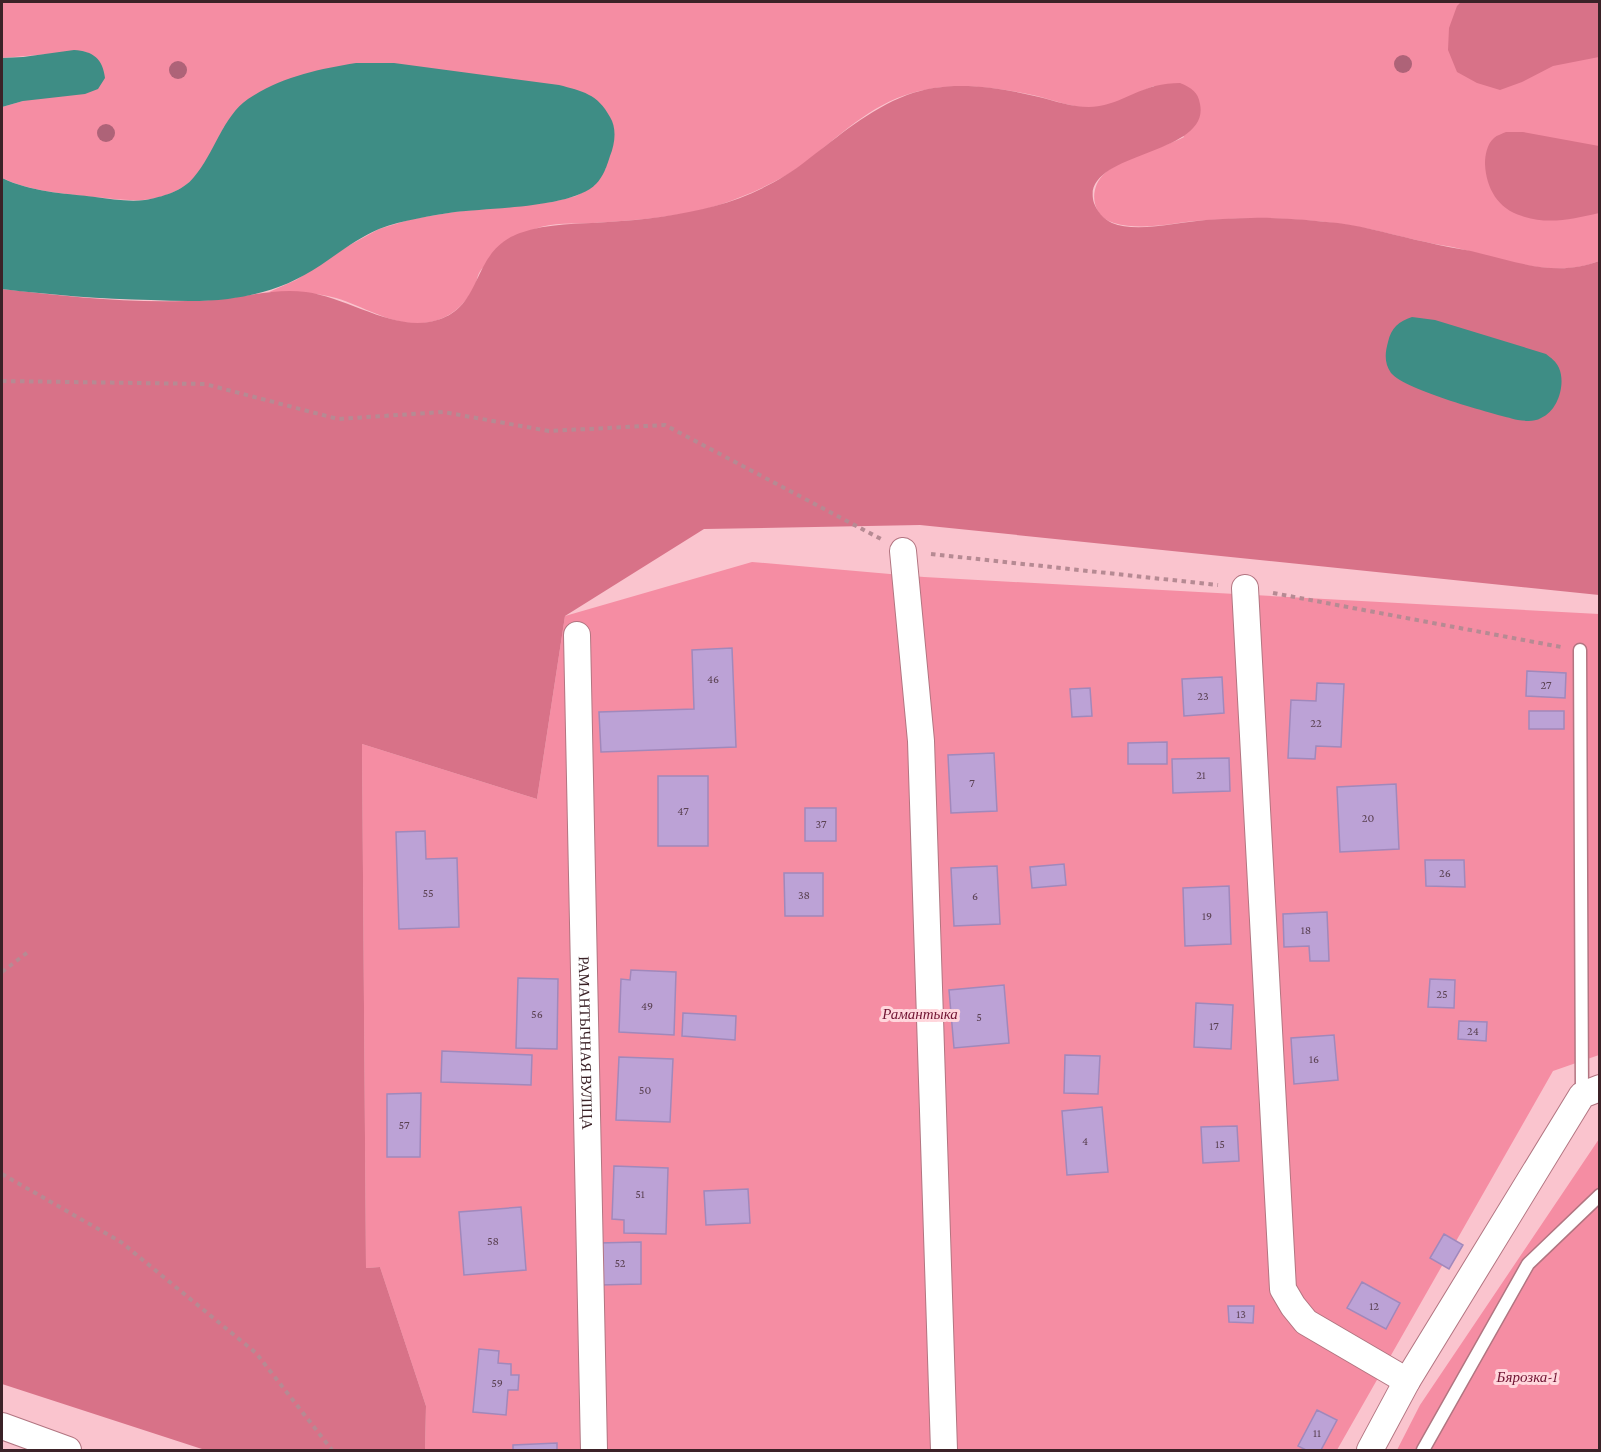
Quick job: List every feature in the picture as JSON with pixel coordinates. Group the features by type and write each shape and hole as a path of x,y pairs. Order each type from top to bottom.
{"street":[{"path":"903,550 921,741 945,1450"},
{"path":"1245,588 1283,1289 1306,1322 1407,1381"},
{"name":"РАМАНТЫЧНАЯ ВУЛІЦА","path":"577,635 594,1450"},
{"path":"1370,1450 1407,1381 1591,1092"},
{"path":"2,1426 68,1450"}],"lane":[{"path":"1580,650 1591,1092"},
{"path":"1423,1450 1528,1264 1599,1195"}],"path":[{"path":"2,381 205,384 338,419 443,412 549,431 665,425 903,550 1245,588 1580,650"},
{"path":"2,972 28,951"},
{"path":"2,1174 121,1242 256,1353 332,1450"}],"green space":[{"path":"2,2 1599,2 1599,261 1565,268 1530,266 1362,228 1308,220 1226,219 1150,226 1114,223 1100,215 1094,201 1096,186 1100,179 1120,163 1184,137 1154,86 1113,103 1091,108 1006,90 959,86 927,89 882,105 786,175 753,192 719,205 656,218 556,224 535,229 484,267 470,294 456,310 444,318 430,322 406,322 382,316 328,296 269,292 296,280 379,229 412,219 454,212 552,202 576,196 595,185 606,168 224,127 211,154 193,179 176,191 163,196 143,200 124,200 57,193 23,186 2,178 2,107 23,101 85,51 2,58"},
{"name":"Рамантыка","path":"752,562 924,577 1599,614 1599,1055 1553,1071 1337,1450 425,1450 426,1406 380,1267 366,1268 362,744 537,799 565,616"},
{"name":"Бярозка-1","path":"1599,1139 1599,1450 1397,1450 1420,1405"}],"shaded area":[{"path":"1461,2 1599,2 1599,57 1553,66 1500,90 1477,83 1457,72 1448,50 1449,28 1457,6"},
{"path":"1180,83 1198,96 1200,104 1198,121 1186,135 1123,163 1105,173 1094,186 1095,206 1103,217 1112,223 1145,227 1234,218 1305,220 1360,227 1535,266 1567,268 1599,261 1599,595 920,525 704,529 565,616 537,799 362,744 366,1268 380,1267 426,1406 425,1450 205,1450 2,1384 2,289 140,301 225,299 268,292 296,291 321,295 399,321 429,322 447,316 460,307 492,254 503,242 520,233 553,226 662,217 727,203 763,188 786,175 879,108 907,95 939,87 973,86 1007,90 1070,105 1089,107 1106,105 1155,86"},
{"path":"1506,132 1523,132 1599,146 1599,213 1570,219 1541,220 1514,213 1500,203 1491,189 1485,164 1490,143 1495,137"}],"water":[{"path":"74,50 92,54 99,61 105,78 98,89 85,94 23,101 2,107 2,58"},
{"path":"356,63 394,63 559,85 582,92 595,98 612,121 614,141 606,167 596,184 585,192 569,198 529,206 455,212 379,229 299,278 277,288 241,297 200,301 132,299 2,289 2,178 35,189 114,199 139,201 165,195 178,190 194,177 225,125 239,106 248,99 274,85 314,71"},
{"path":"1412,317 1435,320 1546,354 1556,363 1561,374 1561,389 1556,403 1547,414 1538,419 1518,420 1450,401 1399,380 1391,373 1387,365 1387,346 1396,326"}],"building":[{"path":"732,648 736,747 601,752 599,712 694,709 692,650"},
{"path":"1527,671 1566,673 1565,698 1526,696"},
{"path":"1222,677 1224,713 1184,716 1182,679"},
{"path":"1317,683 1344,684 1341,747 1316,746 1315,759 1288,758 1291,700 1316,701"},
{"path":"1090,688 1092,716 1072,717 1070,689"},
{"path":"1529,711 1564,711 1564,729 1529,729"},
{"path":"1167,742 1167,764 1128,764 1128,743"},
{"path":"994,753 997,811 951,813 948,755"},
{"path":"1229,758 1230,791 1173,793 1172,759"},
{"path":"658,776 708,776 708,846 658,846"},
{"path":"1396,784 1399,849 1340,852 1337,787"},
{"path":"805,808 836,808 836,841 805,841"},
{"path":"425,831 426,859 457,858 459,927 399,929 396,832"},
{"path":"1425,860 1464,860 1465,887 1426,886"},
{"path":"1064,864 1066,885 1032,888 1030,867"},
{"path":"997,866 1000,924 954,926 951,868"},
{"path":"784,873 823,873 823,916 785,916"},
{"path":"1229,886 1231,944 1185,946 1183,888"},
{"path":"1327,912 1329,961 1310,961 1309,946 1284,947 1283,914"},
{"path":"631,970 676,972 674,1035 619,1032 621,979 630,980"},
{"path":"518,978 558,979 557,1049 516,1048"},
{"path":"1430,979 1455,980 1454,1008 1428,1007"},
{"path":"1004,985 1009,1043 954,1048 949,990"},
{"path":"1196,1003 1233,1005 1231,1049 1194,1047"},
{"path":"683,1013 736,1016 735,1040 682,1036"},
{"path":"1459,1021 1487,1022 1486,1041 1458,1039"},
{"path":"1334,1035 1338,1080 1294,1084 1291,1038"},
{"path":"442,1051 532,1055 531,1085 441,1082"},
{"path":"1065,1055 1100,1056 1098,1094 1064,1093"},
{"path":"619,1057 673,1059 670,1122 616,1120"},
{"path":"421,1093 420,1157 387,1157 387,1094"},
{"path":"1102,1107 1108,1172 1067,1175 1062,1111"},
{"path":"1237,1126 1239,1161 1203,1163 1201,1127"},
{"path":"614,1166 668,1168 666,1234 624,1233 624,1220 612,1219"},
{"path":"748,1189 750,1223 706,1225 704,1191"},
{"path":"521,1207 526,1270 464,1275 459,1212"},
{"path":"1444,1234 1463,1245 1449,1269 1430,1258"},
{"path":"641,1242 641,1284 599,1285 598,1243"},
{"path":"1362,1282 1400,1303 1386,1329 1347,1308"},
{"path":"1228,1306 1254,1306 1253,1323 1229,1322"},
{"path":"479,1349 499,1351 498,1363 511,1364 511,1375 519,1375 518,1390 508,1390 506,1415 473,1412"},
{"path":"1317,1410 1337,1420 1321,1450 1306,1450 1298,1446"},
{"path":"557,1443 557,1450 513,1450 513,1445"}]}
